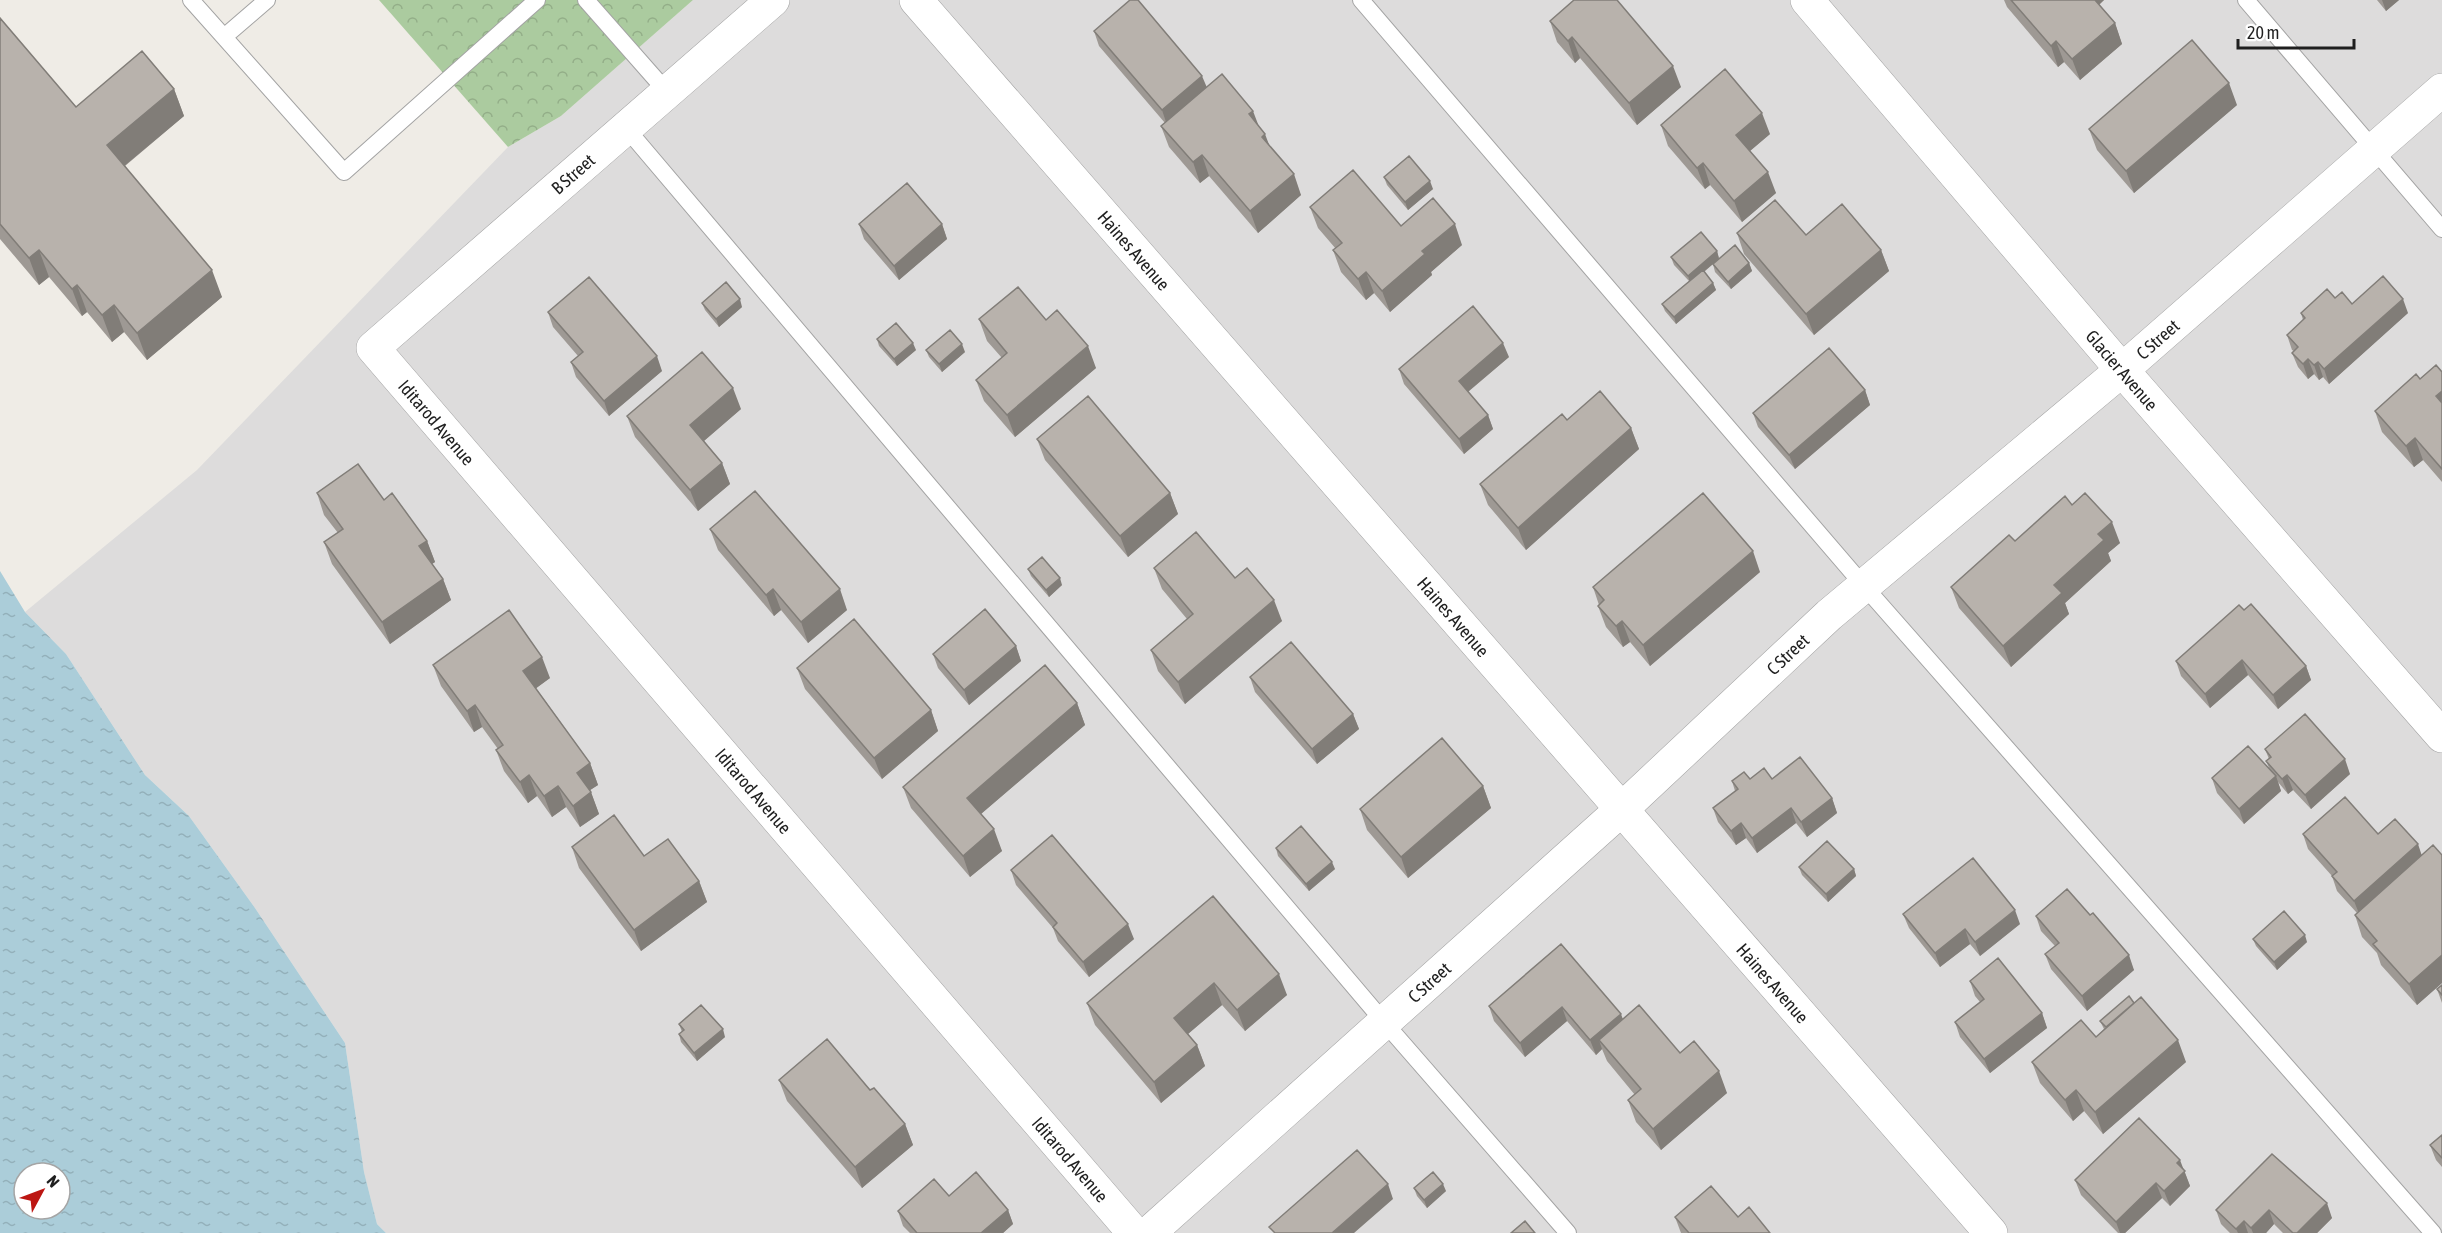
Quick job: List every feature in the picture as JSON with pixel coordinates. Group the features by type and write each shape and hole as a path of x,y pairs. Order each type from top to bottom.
{"street":[{"name":"B Street","path":"373,348 773,0"},
{"name":"Haines Avenue","path":"916,0 1991,1233"},
{"name":"Glacier Avenue","path":"1807,0 2122,370 2442,736"},
{"name":"C Street","path":"1149,1233 1622,809 1829,615 2122,370 2371,149 2442,90"},
{"name":"Iditarod Avenue","path":"373,348 1134,1233"}],"lane":[{"path":"192,0 344,172 537,0"},
{"path":"224,37 267,0"},
{"path":"586,0 668,92"},
{"path":"1361,0 1864,586 2433,1233"},
{"path":"2246,0 2371,149 2442,229"},
{"path":"626,128 1384,1022 1568,1233"}],"shaded area":[{"path":"693,0 2442,0 2442,1233 386,1233 377,1224 364,1172 345,1043 255,908 189,816 145,775 66,654 25,612 197,470 508,147 561,116"}],"green space":[{"path":"379,0 693,0 561,116 508,147"}],"water":[{"path":"0,571 25,612 66,654 145,775 189,816 255,908 345,1043 364,1172 377,1224 386,1233 0,1233"}],"building":[{"path":"1130,0 1138,0 1202,76 1162,110 1094,31"},
{"path":"1574,0 1617,0 1673,66 1629,103 1572,37 1568,41 1550,21"},
{"path":"2011,0 2095,0 2115,23 2072,59 2056,41 2051,46"},
{"path":"0,18 76,107 142,51 174,89 107,145 212,270 137,333 114,305 102,315 77,285 72,289 39,250 29,258 0,224"},
{"path":"2192,40 2229,83 2126,171 2089,129"},
{"path":"1725,69 1762,113 1736,135 1768,172 1734,201 1703,163 1697,168 1661,125"},
{"path":"1222,74 1253,111 1249,114 1265,134 1262,137 1294,174 1250,211 1202,155 1193,162 1161,126"},
{"path":"1409,156 1430,181 1405,202 1384,177"},
{"path":"1353,170 1401,226 1433,198 1455,224 1422,251 1425,254 1382,291 1366,272 1358,279 1333,250 1342,243 1310,207"},
{"path":"907,183 942,224 894,266 859,224"},
{"path":"1775,200 1806,235 1842,204 1881,250 1806,314 1737,233"},
{"path":"1701,232 1717,251 1688,276 1671,257"},
{"path":"1735,245 1749,263 1728,282 1713,264"},
{"path":"1703,270 1713,283 1674,317 1662,304"},
{"path":"2383,276 2403,299 2324,369 2318,362 2314,365 2308,359 2303,364 2292,353 2298,347 2287,335 2305,318 2301,313 2327,289 2335,298 2342,292 2352,304"},
{"path":"589,277 657,356 604,401 571,362 583,352 548,312"},
{"path":"726,282 740,299 716,319 702,303"},
{"path":"1018,287 1046,320 1057,310 1088,346 1007,415 976,380 1007,353 979,319"},
{"path":"1473,306 1503,343 1459,381 1488,415 1459,439 1399,369"},
{"path":"896,323 913,343 894,359 877,339"},
{"path":"950,330 962,344 939,364 926,350"},
{"path":"1829,348 1865,390 1789,455 1753,413"},
{"path":"702,352 733,388 690,425 722,463 690,490 627,416"},
{"path":"2436,365 2442,372 2442,391 2436,396 2442,403 2442,469 2415,438 2406,446 2375,411 2416,374 2420,379"},
{"path":"1600,391 1631,428 1518,528 1480,484 1562,414 1567,420"},
{"path":"1088,396 1170,493 1120,536 1037,439"},
{"path":"358,464 384,500 392,493 427,541 419,546 443,579 382,622 324,542 343,529 317,493"},
{"path":"755,491 840,589 801,622 773,589 766,595 710,529"},
{"path":"1703,493 1753,551 1643,645 1622,621 1616,626 1598,606 1604,600 1593,587"},
{"path":"2085,493 2112,522 2098,534 2104,540 2054,585 2062,593 2003,646 1951,587 2009,535 2015,541 2065,496 2072,505"},
{"path":"1196,532 1235,578 1247,568 1274,600 1178,682 1151,650 1193,614 1154,568"},
{"path":"1042,557 1060,578 1046,590 1028,569"},
{"path":"2251,604 2306,666 2273,695 2242,660 2205,694 2176,661 2239,605 2244,610"},
{"path":"985,609 1016,646 964,690 933,654"},
{"path":"509,610 542,657 523,671 590,763 577,773 591,792 573,806 558,786 544,796 529,775 520,782 496,750 503,745 475,705 467,711 433,665"},
{"path":"854,619 931,710 874,758 797,668"},
{"path":"1291,642 1353,714 1312,749 1250,677"},
{"path":"1045,665 1077,703 967,798 994,829 963,856 903,787"},
{"path":"2305,714 2345,759 2305,795 2287,775 2282,779 2266,761 2271,757 2265,749"},
{"path":"1442,738 1483,786 1401,857 1360,809"},
{"path":"2248,746 2276,776 2239,809 2212,778"},
{"path":"1800,757 1832,798 1801,822 1791,808 1752,838 1741,823 1731,831 1713,808 1738,789 1732,781 1744,772 1750,779 1764,768 1772,779"},
{"path":"2345,797 2378,834 2395,819 2418,844 2354,901 2332,876 2337,872 2303,834"},
{"path":"614,815 644,856 668,839 699,881 634,930 572,847"},
{"path":"1301,826 1332,862 1306,884 1276,848"},
{"path":"1052,835 1128,924 1083,962 1053,927 1057,923 1011,870"},
{"path":"1827,841 1854,869 1826,894 1799,867"},
{"path":"2433,845 2442,855 2442,955 2409,984 2373,944 2377,941 2355,915"},
{"path":"1973,858 2015,910 1975,942 1965,929 1935,953 1903,914"},
{"path":"2067,889 2090,915 2093,913 2129,955 2082,996 2045,954 2059,943 2036,916"},
{"path":"1213,896 1279,974 1237,1010 1214,983 1174,1018 1197,1045 1154,1082 1087,1003"},
{"path":"2284,911 2305,935 2274,962 2253,939"},
{"path":"1561,944 1621,1014 1590,1040 1562,1007 1520,1043 1489,1006"},
{"path":"1998,958 2042,1013 1984,1059 1955,1022 1984,999 1970,981"},
{"path":"2442,985 2442,995 2437,989"},
{"path":"2129,996 2134,1003 2106,1027 2100,1021"},
{"path":"2141,997 2178,1040 2095,1112 2076,1090 2065,1100 2032,1062 2081,1020 2096,1037"},
{"path":"701,1005 723,1029 694,1053 679,1034 684,1030 679,1024"},
{"path":"1639,1005 1680,1053 1694,1041 1719,1071 1653,1129 1628,1100 1641,1089 1599,1040"},
{"path":"827,1039 870,1090 874,1088 905,1124 855,1167 779,1080"},
{"path":"2139,1118 2180,1160 2177,1163 2185,1171 2164,1191 2156,1183 2116,1222 2075,1180"},
{"path":"2442,1135 2442,1158 2430,1145"},
{"path":"1357,1150 1388,1184 1332,1233 1275,1233 1269,1227"},
{"path":"2272,1154 2327,1203 2297,1233 2293,1233 2269,1210 2251,1228 2244,1221 2236,1229 2216,1210"},
{"path":"976,1172 1008,1210 981,1233 917,1233 898,1211 934,1179 949,1196"},
{"path":"1433,1172 1443,1184 1424,1200 1414,1188"},
{"path":"1711,1186 1738,1217 1749,1207 1770,1233 1689,1233 1675,1217"},
{"path":"1525,1221 1535,1233 1511,1233"}]}
